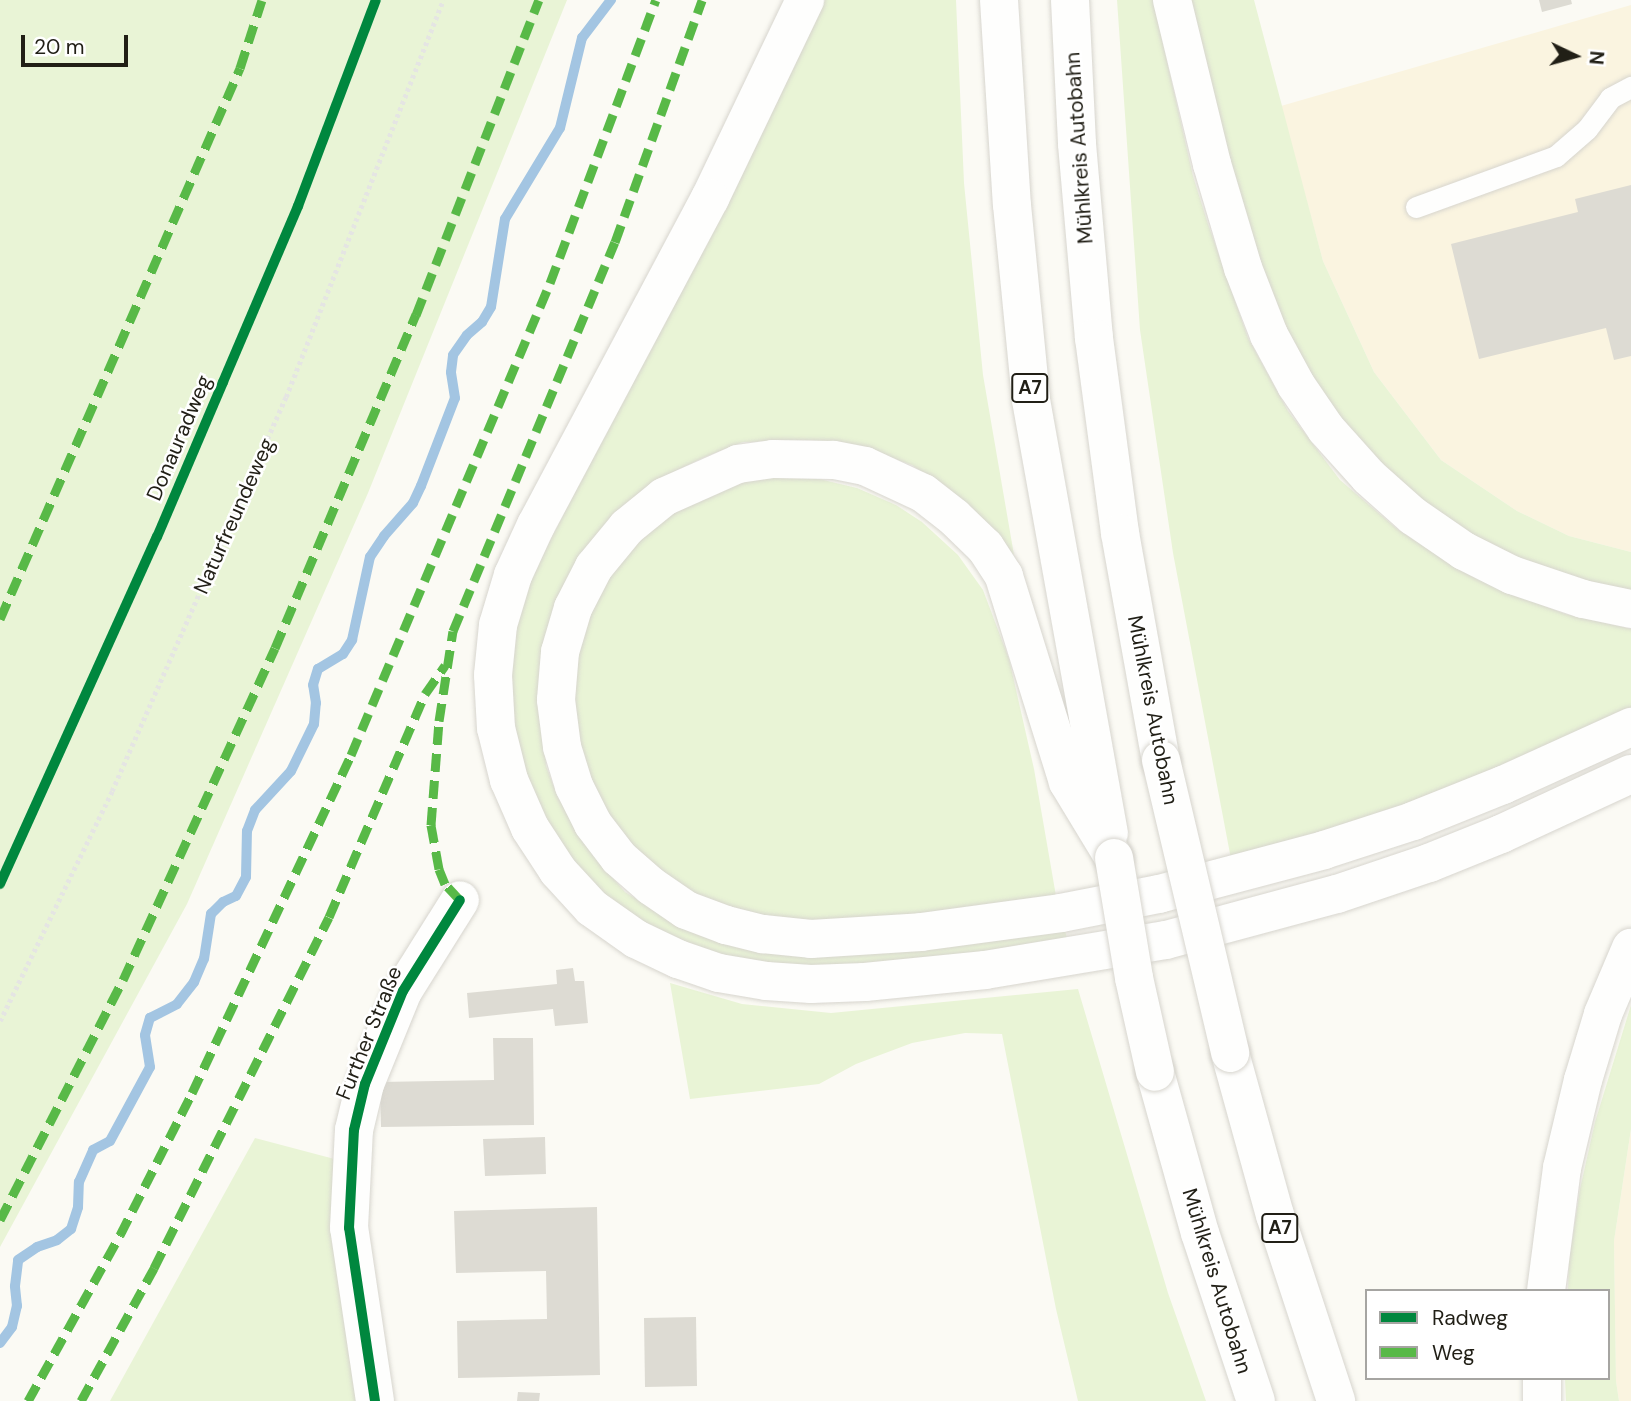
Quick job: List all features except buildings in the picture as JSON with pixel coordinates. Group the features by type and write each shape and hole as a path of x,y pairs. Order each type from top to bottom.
{"main road":[{"path":"805,0 710,198 536,525 513,575 498,625 493,676 496,728 509,780 530,828 558,871 592,908 636,939 678,959 719,973 766,981 811,984 865,982 985,970 1166,940 1325,897 1429,863 1501,834 1631,774"},
{"name":"Mühlkreis Autobahn","path":"999,0 1012,205 1031,400 1083,777 1114,858 1134,978 1155,1072 1200,1233 1256,1401"},
{"name":"Mühlkreis Autobahn","path":"1070,0 1077,144 1094,338 1120,533 1161,760 1230,1053 1276,1215 1336,1401"},
{"path":"1172,0 1212,164 1243,268 1269,335 1296,385 1326,429 1369,477 1413,516 1464,551 1512,575 1583,599 1631,609"},
{"path":"1083,777 1004,576 985,547 954,517 923,493 865,466 833,460 772,459 738,464 664,496 627,527 594,567 573,608 560,652 556,700 562,747 574,786 593,824 619,858 651,887 686,910 726,925 763,934 810,939 984,925 1147,897 1240,875 1413,821 1503,785 1631,727"},
{"name":"Further Straße","path":"375,1401 349,1228 354,1130 365,1084 403,991 460,900"},
{"path":"1546,1289 1562,1168 1583,1080 1603,1014 1631,948"},
{"path":"1542,1380 1542,1401"}],"lane":[{"path":"1416,208 1556,156 1587,129 1610,98 1631,87"}],"shaded area":[{"path":"1631,5 1631,552 1569,536 1517,511 1441,460 1374,372 1323,261 1281,106"},
{"path":"1631,1129 1631,1401 1619,1401 1616,1381 1614,1241"}],"green space":[{"path":"0,0 567,0 368,493 187,904 0,1247"},
{"path":"825,0 956,0 964,183 983,375 1014,555 983,520 946,489 912,465 870,450 811,440 743,442 702,458 658,480 545,635 539,676 546,766 558,798 597,860 625,892 680,926 1064,926 1068,943 847,968 752,963 672,941 610,902 556,842 520,768 510,677 514,632 524,592"},
{"path":"1117,0 1153,0 1193,176 1208,224 1248,338 1288,411 1340,480 1397,529 1456,567 1510,593 1565,614 1631,629 1631,710 1427,798 1329,832 1231,859 1173,553 1140,330"},
{"path":"1191,0 1254,0 1323,261 1374,372 1441,460 1517,511 1569,536 1631,552 1631,594 1533,568 1458,531 1395,481 1324,399 1289,335 1257,257 1220,134"},
{"path":"779,476 819,479 857,488 896,505 922,522 958,555 983,590 1009,659 1034,769 1056,896 911,920 782,921 734,912 687,892 647,865 612,823 590,780 576,731 570,676 583,627 601,586 630,546 666,514 744,481"},
{"path":"670,983 742,1004 831,1013 1078,989 1168,1293 1206,1401 1078,1401 1056,1309 1002,1034 965,1033 912,1043 856,1064 819,1084 690,1099"},
{"path":"1631,1005 1631,1129 1614,1241 1616,1381 1619,1401 1566,1401 1565,1380 1610,1380 1610,1289 1568,1289 1569,1261 1580,1189 1595,1122"},
{"path":"255,1138 342,1161 367,1401 110,1401"}],"waterway":[{"path":"0,1343 12,1327 17,1306 15,1286 18,1260 37,1247 57,1240 71,1229 78,1207 79,1182 93,1150 110,1141 150,1067 145,1035 150,1018 177,1004 194,982 204,959 211,914 223,902 236,896 246,877 247,831 255,810 291,771 314,724 316,703 313,685 318,669 343,654 352,640 370,557 384,536 413,503 421,486 455,398 451,372 453,355 467,335 482,322 491,307 505,219 560,128 582,38 611,0"}],"marked path":[{"path":"0,619 240,68 262,0"},
{"path":"0,1220 123,980 275,648 416,315 539,0"},
{"path":"28,1401 120,1235 192,1093 351,755 550,283 656,0"},
{"path":"460,900 445,884 439,869 431,825 439,721 453,631 615,242 702,0"},
{"path":"81,1401 154,1268 329,917 425,694 445,665"}],"cycle path":[{"name":"Donauradweg","path":"0,884 157,537 298,206 376,0"},
{"path":"375,1401 349,1228 354,1130 365,1084 403,991 460,900"}]}
